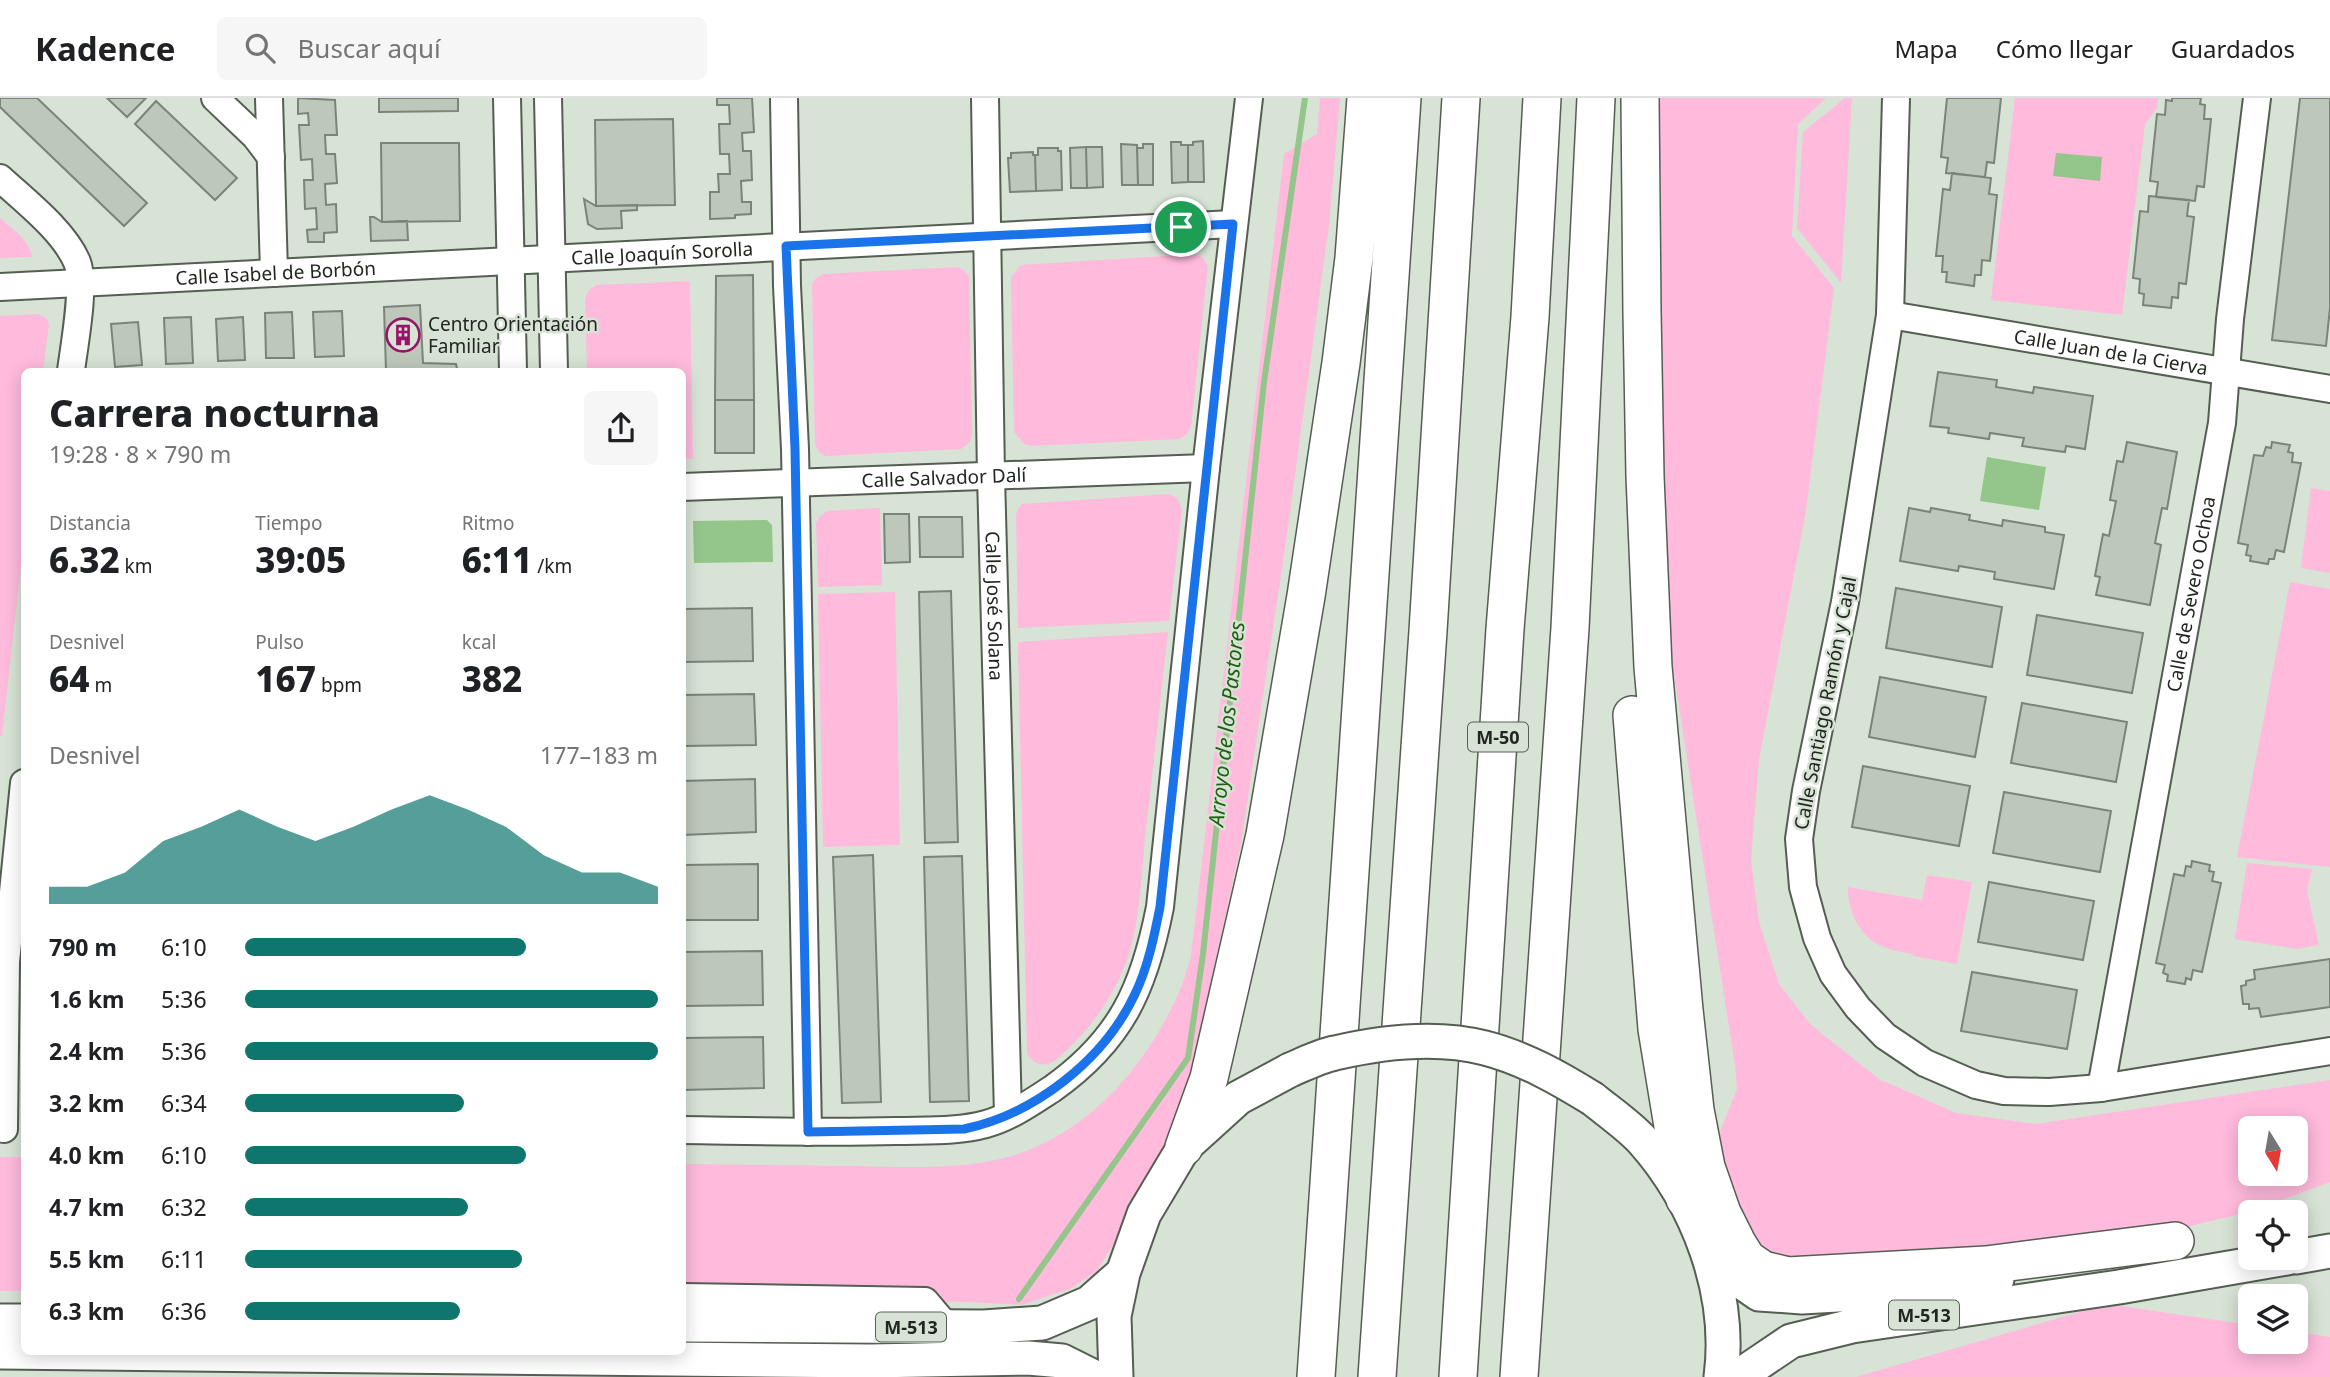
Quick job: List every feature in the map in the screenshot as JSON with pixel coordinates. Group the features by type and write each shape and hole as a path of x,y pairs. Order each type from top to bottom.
{"highway":[{"path":"1184,1147 1209,1077 1265,835 1341,363 1354,258 1366,98"},
{"path":"1316,1377 1402,98"},
{"path":"1377,1377 1461,98"},
{"name":"M-50","path":"1458,1377 1505,629 1530,317 1542,98"},
{"path":"1519,1377 1570,628 1596,98"},
{"path":"1626,98 1621,327 1623,497 1631,699 1657,1029 1685,1199"},
{"path":"1640,98 1643,380 1654,667 1695,1111 1706,1167 1722,1213 1747,1259 1763,1270 1788,1276 1986,1265 2175,1241"}],"main road":[{"name":"M-513","path":"1116,1377 1114,1316 1123,1273 1144,1214 1184,1147 1238,1098 1290,1070 1333,1053 1379,1045 1432,1041 1483,1047 1518,1058 1559,1078 1593,1099 1641,1139 1685,1199 1710,1260 1722,1320 1721,1377"},
{"path":"2308,1237 2330,1234"},
{"name":"M-513","path":"1710,1260 1759,1294 1802,1297 1908,1291 2238,1247"},
{"path":"2308,1255 2330,1251"},
{"name":"M-513","path":"1743,1377 1751,1368 1791,1341 1852,1326 2119,1287 2238,1266"},
{"name":"M-513","path":"686,1325 947,1327 1042,1323 1089,1303 1123,1273"},
{"path":"0,1321 21,1321"},
{"name":"M-513","path":"0,1352 21,1352"},
{"name":"M-513","path":"290,1355 870,1361 1028,1358 1062,1361 1094,1377"}],"street":[{"path":"215,98 255,136 271,157"},
{"path":"269,98 274,273"},
{"path":"507,98 513,368"},
{"path":"548,98 554,368"},
{"path":"784,98 808,1132"},
{"name":"Calle José Solana","path":"985,98 991,476 1008,1114"},
{"path":"686,1130 808,1132 964,1129 989,1124 1037,1099 1070,1076 1102,1047 1136,993 1152,948 1160,907 1206,468 1249,98"},
{"name":"Calle Santiago Ramón y Cajal","path":"1896,98 1890,315 1846,602 1799,839 1803,887 1817,938 1833,974 1858,1008 1885,1036 1925,1063 1976,1085 2004,1091 2049,1092 2101,1087 2330,1051"},
{"name":"Calle de Severo Ochoa","path":"2101,1087 2222,422 2231,306 2257,98"},
{"path":"0,178 66,243 78,264 80,284 71,368"},
{"name":"Calle Joaquín Sorolla","path":"552,259 1233,224"},
{"name":"Calle Isabel de Borbón","path":"0,287 552,259"},
{"name":"Calle Juan de la Cierva","path":"1890,315 2330,389"},
{"name":"Calle Salvador Dalí","path":"686,487 1206,468"},
{"path":"9,1129 6,962 21,813"},
{"path":"686,1297 925,1301 947,1327"},
{"path":"774,1377 870,1361"}],"shaded area":[{"path":"1320,98 1340,98 1329,225 1241,844 1193,1063 1179,1114 1141,1198 1097,1271 1070,1289 1021,1305 686,1297 686,1164 926,1167 1000,1159 1030,1150 1083,1119 1128,1076 1163,1024 1179,992 1191,956 1284,154 1317,134"},
{"path":"1650,98 1826,98 1798,124 1792,236 1834,288 1806,511 1759,760 1751,860 1759,922 1779,984 1811,1025 1879,1079 1956,1113 2035,1124 2330,1080 2330,1182 2282,1200 2238,1200 2238,1215 2099,1248 1757,1259 1710,1157 1737,1089 1655,553"},
{"path":"1845,98 1852,98 1841,283 1797,228 1803,132"},
{"path":"2015,98 2158,98 2157,108 2145,124 2122,315 1991,300"},
{"path":"2056,153 2102,157 2100,181 2053,176"},
{"path":"0,218 24,240 32,257 0,258"},
{"path":"1196,254 1203,258 1208,266 1191,427 1187,434 1180,439 1032,446 1024,444 1014,432 1011,277 1021,265"},
{"path":"957,267 969,276 970,442 961,449 825,456 819,452 815,444 812,284 816,278 823,274"},
{"path":"690,281 693,459 686,459 686,368 587,368 585,299 589,290 596,285"},
{"path":"38,314 46,318 49,324 43,368 21,368 21,565 2,736 0,736 0,316"},
{"path":"1987,457 2046,467 2039,510 1980,501"},
{"path":"2311,488 2330,491 2330,573 2301,568"},
{"path":"1168,494 1177,498 1182,509 1169,621 1018,628 1016,515 1022,504"},
{"path":"880,508 882,585 818,587 816,523 820,516 827,511"},
{"path":"767,520 772,525 773,562 694,563 693,521"},
{"path":"2290,582 2330,589 2330,867 2237,857"},
{"path":"895,592 900,845 823,847 818,594"},
{"path":"1168,632 1139,900 1135,931 1127,960 1115,988 1089,1026 1057,1059 1049,1064 1040,1064 1033,1061 1027,1053 1018,642"},
{"path":"2247,863 2312,869 2307,891 2319,945 2297,949 2235,939"},
{"path":"1927,875 1972,882 1957,964 1913,956 1876,943 1862,931 1853,914 1848,887 1922,900"},
{"path":"0,1157 21,1157 21,1291 0,1291"},
{"path":"2107,1304 2238,1323 2238,1354 2308,1354 2308,1334 2330,1337 2330,1377 1856,1377"}],"building":[{"path":"0,98 37,98 147,203 124,226 0,107"},
{"path":"107,98 146,98 127,117"},
{"path":"298,98 335,100 337,135 325,135 326,154 335,154 337,183 325,184 326,205 336,204 337,232 324,233 324,242 308,242 307,230 317,229 316,208 305,209 304,180 313,180 312,159 301,160 299,125 309,125 308,113 298,114"},
{"path":"379,98 458,98 458,111 379,112"},
{"path":"717,98 752,98 754,132 742,133 743,151 751,151 752,180 741,181 742,202 751,202 751,214 735,215 735,218 710,219 710,192 719,192 718,174 730,174 729,154 720,154 719,124 730,124 729,105 717,105"},
{"path":"1947,98 2001,98 1994,163 1987,162 1985,177 1946,173 1948,158 1941,157"},
{"path":"2172,98 2201,98 2200,104 2205,105 2204,119 2211,119 2204,187 2197,186 2195,201 2156,197 2158,182 2150,181 2157,114 2165,115 2166,100 2172,101"},
{"path":"2300,98 2330,98 2330,308 2326,346 2272,340"},
{"path":"156,101 237,178 215,200 135,124"},
{"path":"673,119 675,205 596,206 595,120"},
{"path":"1203,141 1204,182 1188,182 1188,145"},
{"path":"1171,142 1188,145 1188,182 1172,183"},
{"path":"381,143 459,143 460,221 382,222"},
{"path":"1121,144 1137,145 1138,185 1122,185"},
{"path":"1143,144 1153,144 1153,185 1138,185 1137,148 1143,148"},
{"path":"1086,147 1087,188 1071,188 1070,148"},
{"path":"1086,147 1102,147 1103,187 1087,188"},
{"path":"1038,148 1058,148 1058,151 1061,151 1062,190 1036,191 1035,155 1038,155"},
{"path":"1033,152 1036,191 1010,192 1008,158 1011,158 1011,153"},
{"path":"1952,173 1991,178 1989,194 1997,195 1990,261 1982,260 1981,275 1975,275 1974,286 1946,282 1947,272 1942,272 1943,256 1936,256 1943,189 1950,190"},
{"path":"2149,196 2189,200 2187,216 2194,217 2186,284 2179,283 2178,298 2172,297 2171,308 2143,305 2144,294 2139,293 2140,279 2133,278 2140,211 2148,212"},
{"path":"584,199 596,206 637,205 637,210 621,211 622,228 597,229 588,224"},
{"path":"370,217 382,222 407,221 408,240 371,241"},
{"path":"753,275 754,400 715,400 716,276"},
{"name":"Centro Orientación Familiar","path":"420,305 423,363 456,364 457,368 386,368 384,307"},
{"path":"342,311 344,356 315,357 313,312"},
{"path":"292,312 294,358 266,358 265,313"},
{"path":"191,317 193,363 166,364 164,318"},
{"path":"243,317 245,360 218,361 216,319"},
{"path":"138,322 142,365 115,367 111,324"},
{"path":"1938,372 1997,380 1996,387 2033,393 2034,387 2093,396 2085,449 2066,446 2065,452 2022,446 2024,438 1990,433 1989,439 1948,433 1949,428 1930,426"},
{"path":"715,400 754,400 754,453 715,453"},
{"path":"2127,442 2177,452 2167,509 2162,508 2155,543 2161,545 2150,605 2096,595 2100,577 2095,576 2103,534 2109,536 2116,501 2110,500 2117,461 2123,462"},
{"path":"2272,442 2290,445 2288,452 2293,453 2292,462 2301,463 2284,552 2276,550 2274,559 2269,559 2268,564 2250,561 2251,556 2246,555 2248,545 2238,543 2254,455 2263,456 2266,447 2271,448"},
{"path":"1909,508 1930,512 1931,508 1970,515 1969,520 2002,526 2003,520 2045,527 2045,532 2064,535 2054,589 1994,579 1995,572 1959,566 1958,571 1900,561"},
{"path":"884,514 909,514 910,562 885,563"},
{"path":"919,517 962,517 963,557 920,557"},
{"path":"1896,588 2002,607 1992,667 1886,648"},
{"path":"951,591 958,842 925,843 919,592"},
{"path":"752,608 753,661 686,662 686,609"},
{"path":"2037,615 2143,633 2132,693 2027,675"},
{"path":"1880,677 1986,697 1975,757 1869,737"},
{"path":"754,694 756,745 686,746 686,695"},
{"path":"2022,703 2127,722 2116,782 2011,763"},
{"path":"1863,766 1970,786 1959,846 1852,827"},
{"path":"755,779 756,832 686,835 686,781"},
{"path":"2004,792 2111,811 2100,872 1993,853"},
{"path":"873,855 881,1102 842,1103 833,857"},
{"path":"962,856 969,1101 930,1102 924,857"},
{"path":"2192,861 2210,865 2209,871 2214,872 2212,881 2221,883 2202,972 2193,970 2191,980 2186,978 2185,984 2167,981 2168,975 2163,973 2165,965 2156,963 2174,874 2184,876 2186,866 2191,867"},
{"path":"758,864 758,920 686,920 686,865"},
{"path":"1989,882 2094,901 2083,960 1978,942"},
{"path":"762,951 763,1005 686,1006 686,952"},
{"path":"2330,959 2330,1007 2261,1017 2259,1008 2249,1009 2249,1004 2243,1004 2241,986 2246,985 2246,981 2255,979 2254,970"},
{"path":"1972,972 2077,990 2067,1049 1961,1031"},
{"path":"763,1037 764,1088 686,1090 686,1038"}],"waterway":[{"name":"Arroyo de los Pastores","path":"1019,1299 1188,1058 1203,954 1264,382 1305,98"}],"place":[{"name":"Centro Orientación Familiar","path":"403,335"}],"route":[{"path":"1233,224 1160,907 1152,948 1136,993 1102,1047 1070,1076 1037,1099 989,1124 964,1129 808,1132 795,449 786,246 1181,227 1233,224"}]}
